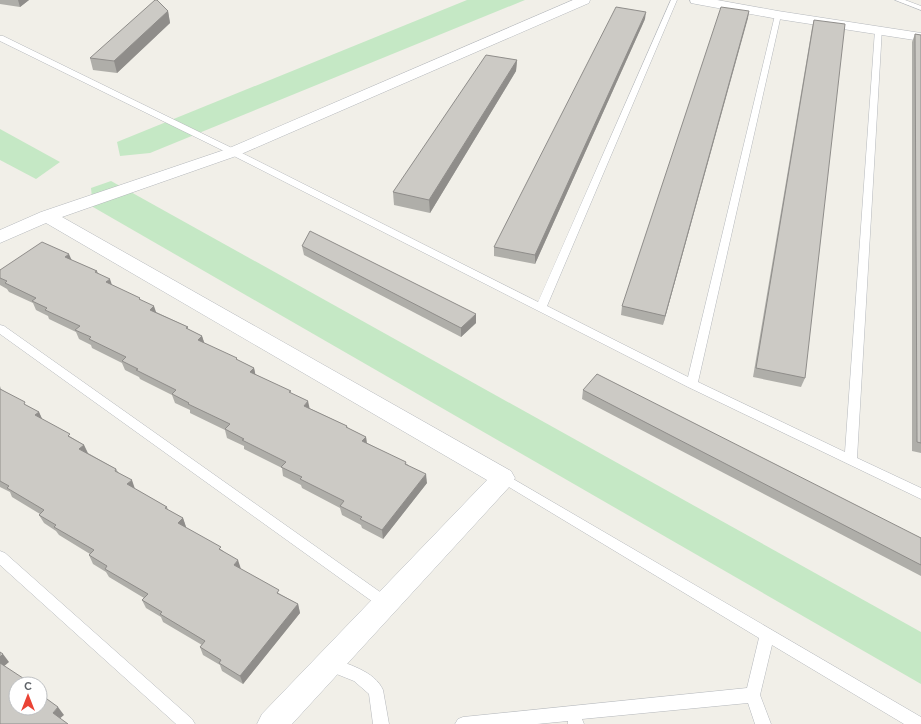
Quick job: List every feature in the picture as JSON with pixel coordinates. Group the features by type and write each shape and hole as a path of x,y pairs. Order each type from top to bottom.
{"street":[{"path":"0,237 47,216 233,152 584,0"},
{"path":"696,0 778,15 921,37"},
{"path":"47,216 503,478 272,724"}],"lane":[{"path":"541,308 674,0"},
{"path":"898,0 921,8"},
{"path":"692,384 778,15"},
{"path":"851,460 879,30"},
{"path":"0,38 233,152 692,384 921,494"},
{"path":"0,329 385,603"},
{"path":"503,478 918,724"},
{"path":"0,557 187,724"},
{"path":"763,724 753,695 768,635"},
{"path":"329,664 358,676 376,690 381,724"},
{"path":"463,724 574,718 753,695"}],"green space":[{"path":"467,0 525,0 150,153 120,156 117,142"},
{"path":"0,129 60,162 36,179 0,160"},
{"path":"111,181 921,632 921,684 93,207 91,188"}],"building":[{"path":"155,0 157,0 168,11 114,61 90,58"},
{"path":"616,7 646,12 535,255 494,247"},
{"path":"721,7 749,11 665,316 622,306"},
{"path":"814,20 845,24 805,378 756,368"},
{"path":"915,34 921,35 921,443 917,442"},
{"path":"486,55 517,60 429,200 393,192"},
{"path":"310,231 476,314 461,328 302,246"},
{"path":"42,242 69,254 65,257 97,271 95,272 110,279 106,282 154,306 150,310 188,327 186,328 202,336 198,340 237,358 236,359 254,368 250,372 291,391 289,392 308,401 304,406 347,426 346,427 366,437 362,441 406,462 405,464 426,474 382,530 360,519 362,517 340,506 344,501 300,479 302,477 281,467 286,462 242,440 244,439 225,429 230,424 188,404 189,403 172,394 176,390 136,370 138,369 122,361 126,357 89,339 91,337 75,330 80,326 45,310 47,308 32,301 36,298 5,283 7,281 0,278 0,270"},
{"path":"597,374 921,538 921,565 583,390"},
{"path":"0,389 25,402 24,404 39,412 35,415 70,434 68,436 84,445 79,449 116,469 115,471 132,480 127,484 183,518 178,523 221,547 219,549 238,560 234,565 279,590 277,593 298,604 240,676 219,663 221,660 200,647 205,641 160,614 162,612 142,600 148,594 105,569 107,566 89,555 94,550 54,527 56,525 39,515 44,510 7,488 9,486 0,481"},
{"path":"0,663 20,676 8,676 8,716 48,716 48,700 58,707 53,713 68,724 0,724"}]}
